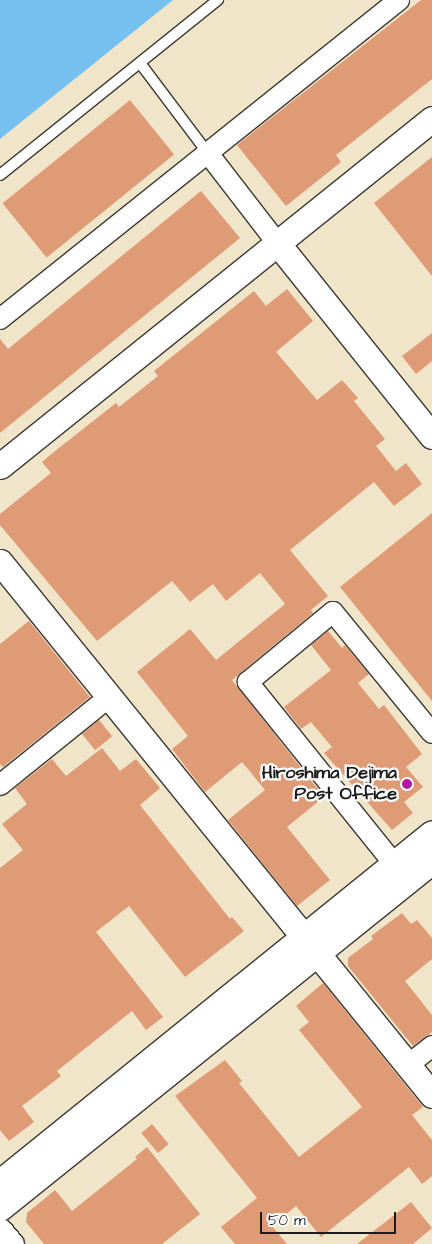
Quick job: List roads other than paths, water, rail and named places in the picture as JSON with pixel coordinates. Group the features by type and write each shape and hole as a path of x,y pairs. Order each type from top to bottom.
{"street":[{"path":"0,320 398,0"},
{"path":"0,466 432,119"},
{"path":"207,152 432,436"},
{"path":"0,562 108,698 432,1095"},
{"path":"401,872 248,682 333,612 432,733"},
{"path":"0,785 108,698"},
{"path":"0,1182 310,945 401,872 432,832"},
{"path":"401,872 432,860"},
{"path":"0,1208 310,945"},
{"path":"408,1065 432,1046"},
{"path":"0,1231 11,1244"}],"lane":[{"path":"0,176 218,0"},
{"path":"140,63 207,152"}],"water":[{"path":"0,0 173,0 0,139"}],"place":[{"name":"Hiroshima Dejima Post Office","path":"407,784"}]}
